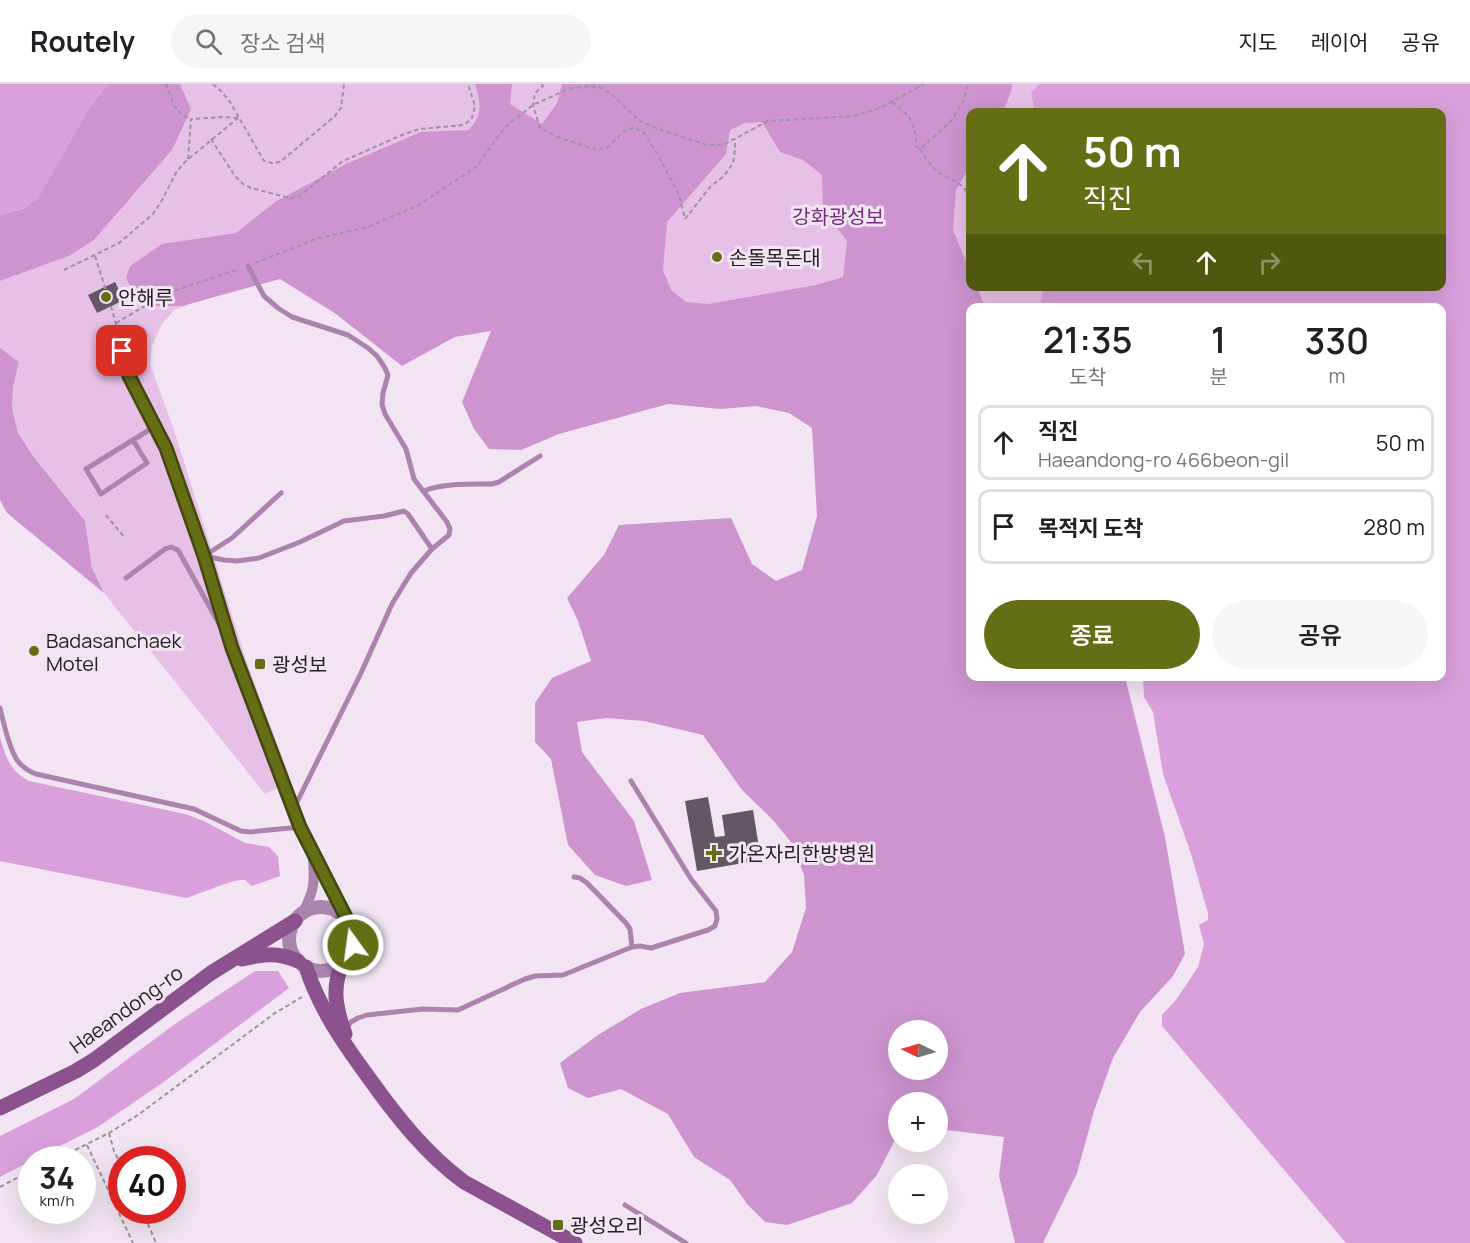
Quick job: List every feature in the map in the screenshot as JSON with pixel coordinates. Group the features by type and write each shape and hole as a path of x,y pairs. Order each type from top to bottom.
{"main road":[{"name":"Haeandong-ro","path":"0,1108 94,1060 212,973 298,917"},
{"name":"Haeandong-ro","path":"212,973 241,959 268,954 287,956 302,964"},
{"path":"343,963 338,974 336,998 344,1030 358,1064"},
{"path":"302,964 327,1016 358,1064 427,1151 464,1182 575,1243"}],"street":[{"path":"122,351 129,376 166,448 204,556 232,648 300,827 350,925 353,945 349,955 343,963 325,971 315,971 302,964 292,952 289,943 290,932 310,900 313,889 312,852"},
{"path":"298,917 312,908 323,907 334,910 350,925"}],"lane":[{"path":"248,266 264,296 278,308 292,317 348,335 376,356 388,375 382,404 385,414 406,449 414,479 450,529 448,535 411,573 392,604 361,673 293,809"},
{"path":"133,440 147,463 101,494 86,469 133,440 156,426"},
{"path":"423,491 446,485 499,482 540,456"},
{"path":"204,556 232,538 281,493"},
{"path":"204,556 237,561 259,558 344,521 404,511 432,549"},
{"path":"126,578 165,549 171,547 178,550 232,648"},
{"path":"0,708 13,751 17,760 28,771 194,809 241,831 300,827"},
{"path":"344,1030 357,1018 367,1015 423,1009 458,1010 525,979 535,976 563,975 632,947 651,948 715,926 716,911 691,879 631,781"},
{"path":"573,877 580,878 587,883 630,929 632,947"},
{"path":"625,1206 686,1243"}],"path":[{"path":"166,84 173,104 182,115 190,119 238,117"},
{"path":"213,84 230,102 264,160 272,163 280,162 334,116 341,108 344,84"},
{"path":"211,139 235,176 243,184 290,198 298,197 343,161 402,135 419,129 464,124 472,118 475,106 468,84"},
{"path":"542,84 543,86 535,93 533,105 540,128 560,138 598,150 608,147 623,132 635,128 645,134 679,195 685,219 710,187 724,176 733,163 735,139"},
{"path":"116,323 177,290 248,266 316,238 368,227 419,205 476,166 505,127 533,105 568,89 590,86 601,88 640,120 707,146 719,145 735,139 768,122 854,116 880,108 924,84"},
{"path":"920,149 951,121 963,102 968,84"},
{"path":"892,102 912,120 916,134 916,146 939,172 962,185 966,191"},
{"path":"64,270 119,243 153,214 177,171 238,117"},
{"path":"188,159 190,119"},
{"path":"95,255 116,323 122,351"},
{"path":"106,515 124,538"},
{"path":"83,1146 138,1115 274,1013 315,990"},
{"path":"109,1133 113,1146"},
{"path":"87,1144 133,1243"},
{"path":"0,1187 18,1177"},
{"path":"147,1224 156,1243"}],"green space":[{"path":"108,84 180,84 191,109 172,150 94,240 69,256 0,281 0,215 25,208 91,106"},
{"name":"강화광성보","path":"180,84 1039,84 1031,93 1034,108 966,108 966,291 1042,291 1041,303 966,303 966,420 328,253 174,310 162,324 152,346 150,364 174,430 247,663 291,781 265,794 104,593 92,568 85,521 33,456 18,433 12,409 13,387 19,362 0,348 0,281 69,256 94,240 172,150"},
{"path":"475,84 512,84 510,104 542,124 557,103 562,84 1012,84 1005,108 966,108 966,173 956,190 953,230 966,261 966,291 979,291 983,303 966,303 966,681 1126,681 1165,837 1185,954 1173,976 1140,1012 1113,1058 1094,1111 1077,1173 1043,1243 1015,1243 999,1176 1004,1137 948,1130 948,1092 888,1092 889,1152 877,1175 852,1203 787,1225 765,1222 748,1205 730,1180 694,1157 668,1114 621,1089 588,1098 568,1088 560,1063 598,1035 641,1009 680,993 765,982 792,952 806,908 804,875 791,842 772,819 742,790 703,735 644,721 606,718 577,722 582,752 634,821 652,880 626,886 595,875 568,845 551,759 535,742 535,703 552,678 591,661 578,621 567,598 604,555 619,525 731,518 752,564 776,581 802,570 817,516 812,428 789,413 756,406 721,409 668,404 559,434 521,450 489,449 474,429 462,402 491,331 455,337 402,366 336,314 280,279 182,306 148,306 134,293 126,278 130,266 162,244 236,233 275,202 346,164 421,132 469,130 480,108","holes":["762,122 780,152 803,160 822,175 823,210 847,241 843,277 816,285 708,304 686,302 671,290 663,270 667,222 726,154 730,130 745,123"]},
{"path":"0,348 19,362 13,387 12,409 18,433 33,456 85,521 92,568 104,593 7,513 0,500"}],"shaded area":[{"path":"0,84 108,84 91,106 38,199 25,208 0,215"},
{"path":"1039,84 1470,84 1470,1243 1346,1243 1162,1026 1162,1015 1176,1000 1198,967 1204,944 1199,925 1208,920 1208,913 1191,854 1163,774 1153,712 1144,697 1143,681 1446,681 1446,303 1041,302 1042,291 1446,291 1446,108 1034,108 1031,93"},
{"path":"0,737 13,768 29,781 185,814 204,821 245,843 269,847 278,856 280,876 252,886 245,880 234,881 186,898 0,861"},
{"path":"255,971 278,971 289,988 161,1084 96,1128 60,1146 18,1146 18,1167 0,1177 0,1136 74,1099 175,1024"}],"building":[{"name":"안해루","path":"115,282 124,300 97,313 88,295"},
{"name":"가온자리한방병원","path":"708,797 715,837 725,836 722,815 753,810 761,860 697,871 685,801"}],"place":[{"name":"손돌목돈대","path":"717,257"},
{"name":"안해루","path":"106,297"},
{"name":"Badasanchaek Motel","path":"34,651"},
{"name":"광성보","path":"260,664"},
{"name":"가온자리한방병원","path":"714,853"},
{"name":"광성오리","path":"558,1225"}],"route":[{"path":"122,351 129,376 166,448 204,556 232,648 300,827 350,925 353,945"}]}
